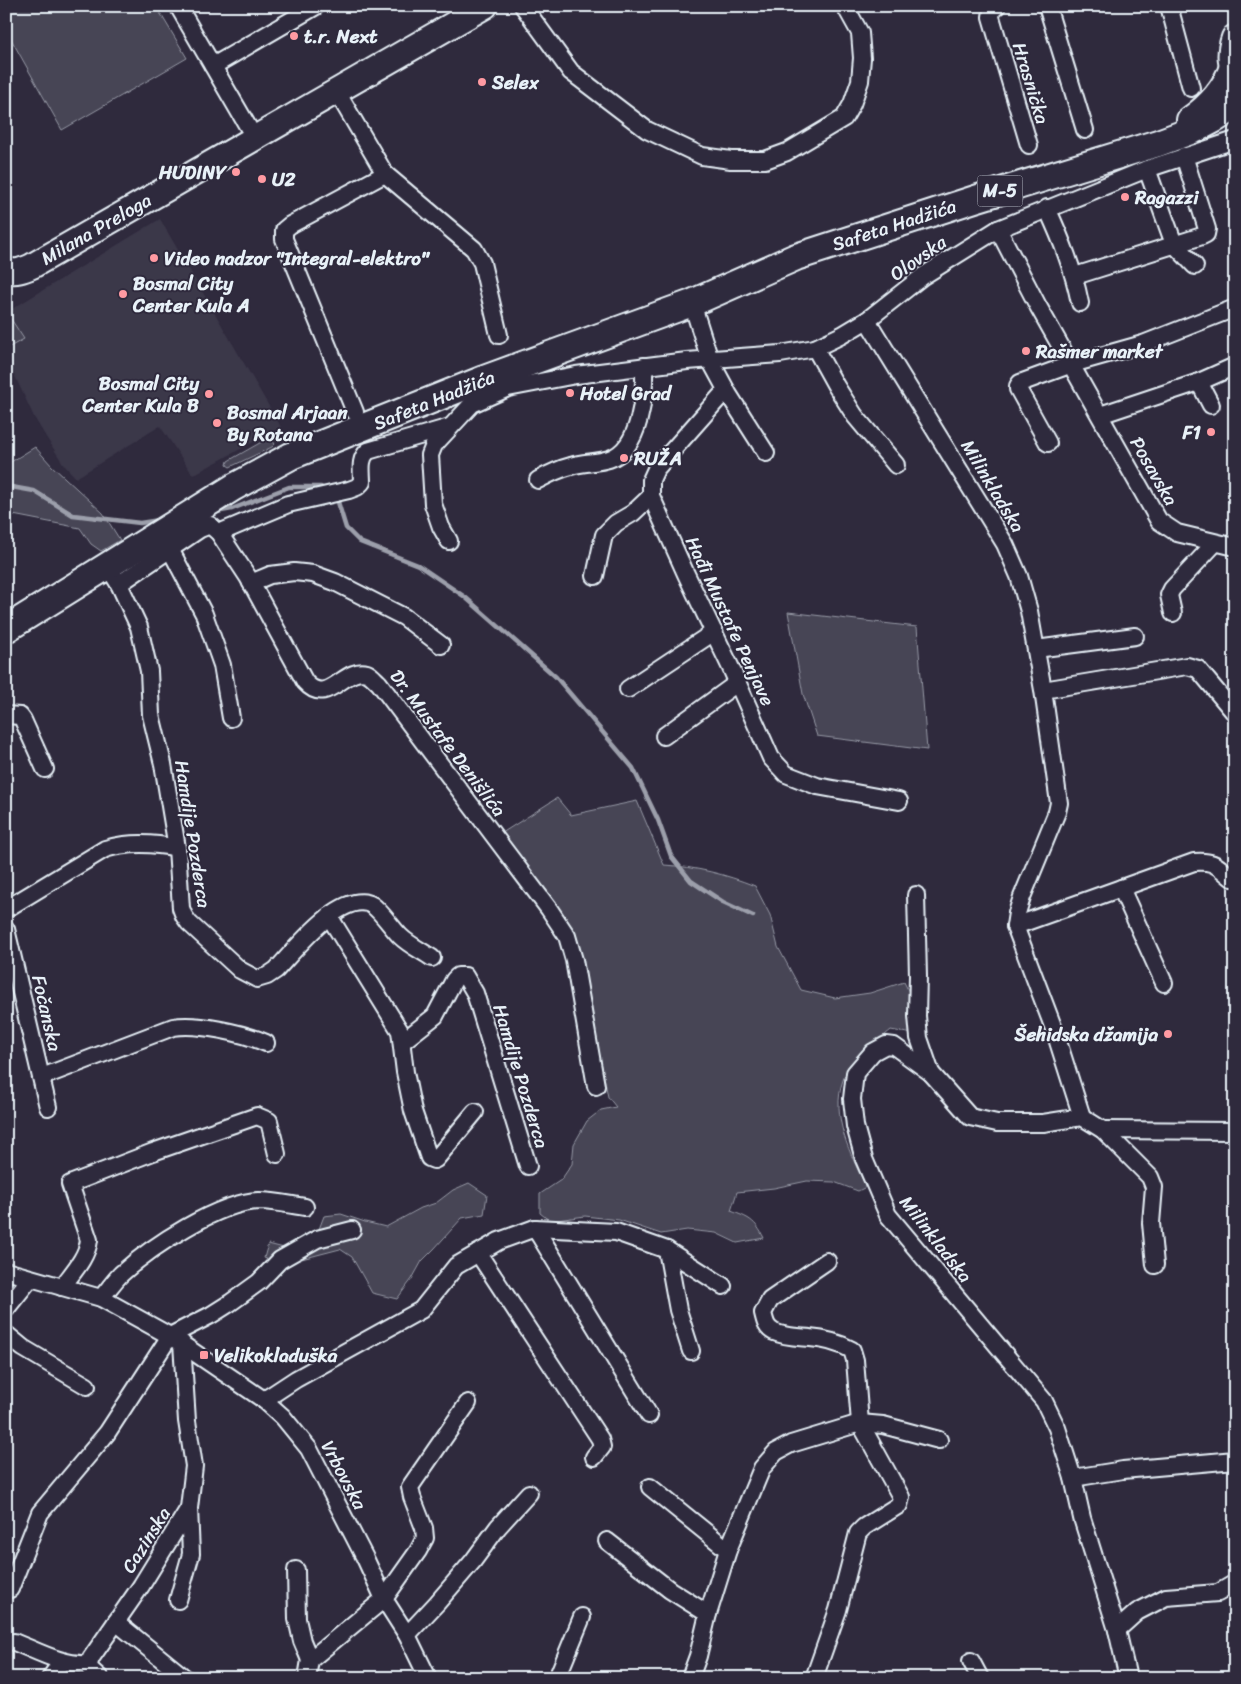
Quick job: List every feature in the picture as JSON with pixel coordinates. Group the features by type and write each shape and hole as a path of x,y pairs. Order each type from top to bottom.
{"main road":[{"name":"M-5","path":"1234,69 1231,52 1235,38"},
{"name":"Safeta Hadžića","path":"1158,143 1200,113 1214,99 1234,69"},
{"name":"Safeta Hadžića","path":"6,629 113,575 234,487 291,456 484,379 692,303 805,254 975,198 1158,143 1215,120 1235,106"}],"street":[{"path":"178,6 254,138"},
{"path":"213,66 292,12 316,6"},
{"name":"Milana Preloga","path":"7,273 32,266 485,6"},
{"path":"523,6 571,72 646,130 702,156 732,160 765,160 787,152 844,118 852,104 860,81 862,58 860,33 845,6"},
{"name":"Hrasnička","path":"997,6 992,10 991,17 1029,145"},
{"name":"Hrasnička","path":"1047,6 1085,130"},
{"path":"1169,6 1191,88"},
{"path":"337,92 386,174 474,249 482,263 499,335"},
{"name":"Olovska","path":"710,360 780,354 815,348 867,320 923,276 998,229 1147,169 1235,140"},
{"path":"1075,276 1206,234 1207,229 1184,156"},
{"path":"1147,169 1174,244 1195,266"},
{"path":"355,412 284,239 284,230 386,174"},
{"path":"1047,208 1075,276 1080,303"},
{"name":"Posavska","path":"998,229 1038,306 1159,521 1177,533 1235,547"},
{"path":"692,303 710,360 726,390 766,453"},
{"path":"1048,443 1018,389 1020,382 1072,364 1143,344 1235,308"},
{"name":"Milinkladska","path":"867,320 1005,544 1019,576 1029,611 1043,690 1059,803 1016,913 1014,926"},
{"path":"815,348 855,416 896,465"},
{"name":"Safeta Hadžića","path":"449,541 433,504 430,455 434,445 472,404 508,388 576,375 710,360"},
{"path":"538,480 557,470 609,459 622,451 630,442 642,408 644,366"},
{"path":"1100,415 1199,382 1235,366"},
{"path":"1199,382 1210,405"},
{"path":"595,576 604,535 616,523 633,512 651,496 651,480 656,469 726,390"},
{"path":"113,575 170,549 200,529 210,526 219,532 288,504 357,487 362,482 362,460 368,452 450,427"},
{"name":"Hađi Mustafe Penjave","path":"651,496 771,758 786,774 817,786 899,801"},
{"name":"Dr. Mustafe Denišlića","path":"219,532 251,583 305,682 317,691 325,690 358,672 369,674 379,683 567,936 574,960 596,1086"},
{"path":"1173,614 1169,595 1215,543"},
{"path":"170,549 204,614 222,665 231,718"},
{"path":"251,583 270,575 294,572 313,574 335,582 404,617 441,645"},
{"name":"Hamdije Pozderca","path":"113,575 139,627 148,671 151,715 163,764 177,848 182,908 184,916 189,923 240,970 257,979 267,976 276,970 329,916 347,905 361,902 373,906 402,938 432,958"},
{"path":"628,689 714,632"},
{"path":"1036,649 1135,636"},
{"path":"1043,690 1187,666 1198,669 1234,711"},
{"path":"664,736 738,683"},
{"path":"6,715 20,716 24,720 45,769"},
{"path":"6,909 105,849 133,843 177,848"},
{"path":"1155,1265 1151,1223 1154,1187 1150,1177 1103,1130 1082,1117 1054,1029 1014,926 1194,862 1206,861 1214,863 1232,878 1235,878"},
{"path":"1121,888 1164,983"},
{"path":"916,895 917,1016 919,1038 931,1073"},
{"path":"329,916 400,1031 405,1072 413,1110 429,1158 436,1159 475,1112"},
{"name":"Fočanska","path":"6,929 48,1107"},
{"name":"Hamdije Pozderca","path":"402,1042 435,1016 454,980 458,976 465,976 475,992 528,1166"},
{"path":"42,1077 164,1030 184,1025 250,1036 266,1043"},
{"name":"Milinkladska","path":"1082,1117 1043,1123 997,1123 970,1117 931,1073 894,1046 886,1045 873,1052 855,1073 852,1099 855,1126 864,1159 888,1215 1044,1401 1058,1428 1073,1478 1082,1518 1117,1630 1128,1678"},
{"path":"62,1287 85,1256 89,1240 70,1184 153,1152 257,1116 265,1118 269,1122 277,1154"},
{"path":"1103,1130 1235,1131"},
{"path":"101,1298 120,1275 160,1244 198,1221 231,1207 259,1201 305,1207"},
{"path":"535,1228 649,1415"},
{"path":"264,1400 296,1379 421,1310 456,1266 499,1240 535,1228 616,1232 667,1250 723,1286"},
{"path":"10,1589 40,1513 107,1433 176,1340 259,1282 280,1260 317,1239 352,1230"},
{"path":"667,1250 678,1310 691,1351"},
{"path":"478,1253 600,1439 602,1446 594,1457"},
{"path":"814,1678 838,1610 858,1533 864,1527 900,1505 901,1501 901,1496 860,1423 856,1395 855,1360 852,1350 841,1344 828,1341 774,1332 766,1325 763,1313 770,1300 827,1261"},
{"name":"Vrbovska","path":"6,1271 101,1298 176,1340 264,1400 283,1417 309,1449 384,1599 407,1635 428,1678"},
{"path":"6,1308 30,1279"},
{"path":"6,1334 23,1348 88,1386"},
{"name":"Cazinska","path":"89,1664 91,1658 141,1586 189,1508 194,1466 176,1340"},
{"path":"310,1660 384,1599 418,1551 425,1538 424,1528 410,1487 468,1403"},
{"path":"690,1678 728,1550 762,1468 776,1452 791,1444 860,1423 883,1426 939,1440"},
{"path":"1073,1478 1123,1470 1235,1460"},
{"path":"650,1487 728,1550"},
{"path":"407,1635 437,1603 473,1561 498,1527 529,1493"},
{"path":"178,1600 191,1554 189,1508"},
{"path":"607,1541 670,1590 708,1614"},
{"path":"296,1570 297,1619 302,1641 310,1660 307,1678"},
{"path":"1117,1630 1137,1612 1166,1597 1218,1593 1235,1582"},
{"path":"557,1678 582,1617"},
{"path":"116,1622 185,1678"},
{"path":"14,1642 62,1661 76,1665 89,1664 90,1669 100,1678"},
{"path":"50,1678 62,1661"},
{"path":"971,1661 980,1678"}],"shaded area":[{"path":"6,6 156,6 187,58 62,130 6,30"},
{"path":"160,219 281,427 193,475 160,426 76,478 64,465 34,417 6,357 6,322 11,319 7,312"},
{"path":"11,319 24,339 6,349 6,322"},
{"path":"271,439 275,444 272,447 230,467 227,465 228,461 265,440"},
{"path":"35,447 52,466 103,513 120,540 101,551 91,544 80,528 8,514 6,516 6,465"},
{"path":"788,612 917,627 927,750 817,736 803,694"},
{"path":"557,798 571,815 637,801 664,865 688,867 710,872 755,886 770,915 778,947 801,990 835,998 870,993 904,982 911,996 918,1035 891,1030 864,1054 846,1074 840,1094 839,1107 844,1135 866,1187 858,1191 834,1182 807,1181 774,1188 737,1192 731,1211 751,1220 758,1227 764,1238 737,1243 716,1233 687,1230 661,1234 619,1220 585,1216 550,1221 540,1213 540,1194 561,1180 572,1164 574,1144 587,1121 601,1110 616,1107 608,1097 577,940 502,833"},
{"path":"469,1183 487,1195 484,1214 462,1218 422,1261 412,1279 397,1299 372,1293 352,1257 340,1249 294,1261 276,1263 264,1258 268,1244 292,1250 307,1248 319,1229 324,1216 341,1214 386,1227 421,1208 436,1203 453,1190"}],"waterway":[{"path":"6,486 34,491 73,515 140,523 159,520"},
{"path":"216,512 232,509 289,487 321,487 325,491"},
{"path":"332,497 338,502 346,528 360,542 418,565 465,597 556,677 633,768 658,820 671,856 691,881 723,902 753,916"}],"place":[{"name":"t.r. Next","path":"294,36"},
{"name":"Selex","path":"482,82"},
{"name":"HUDINY","path":"236,172"},
{"name":"U2","path":"262,179"},
{"name":"Ragazzi","path":"1125,197"},
{"name":"Video nadzor \"Integral-elektro\"","path":"154,258"},
{"name":"Bosmal City Center Kula A","path":"123,294"},
{"name":"Rašmer market","path":"1026,351"},
{"name":"Hotel Grad","path":"570,393"},
{"name":"Bosmal City Center Kula B","path":"209,394"},
{"name":"Bosmal Arjaan By Rotana","path":"217,423"},
{"name":"F1","path":"1211,432"},
{"name":"RUŽA","path":"624,458"},
{"name":"Šehidska džamija","path":"1168,1034"},
{"name":"Velikokladuška","path":"204,1355"}]}
